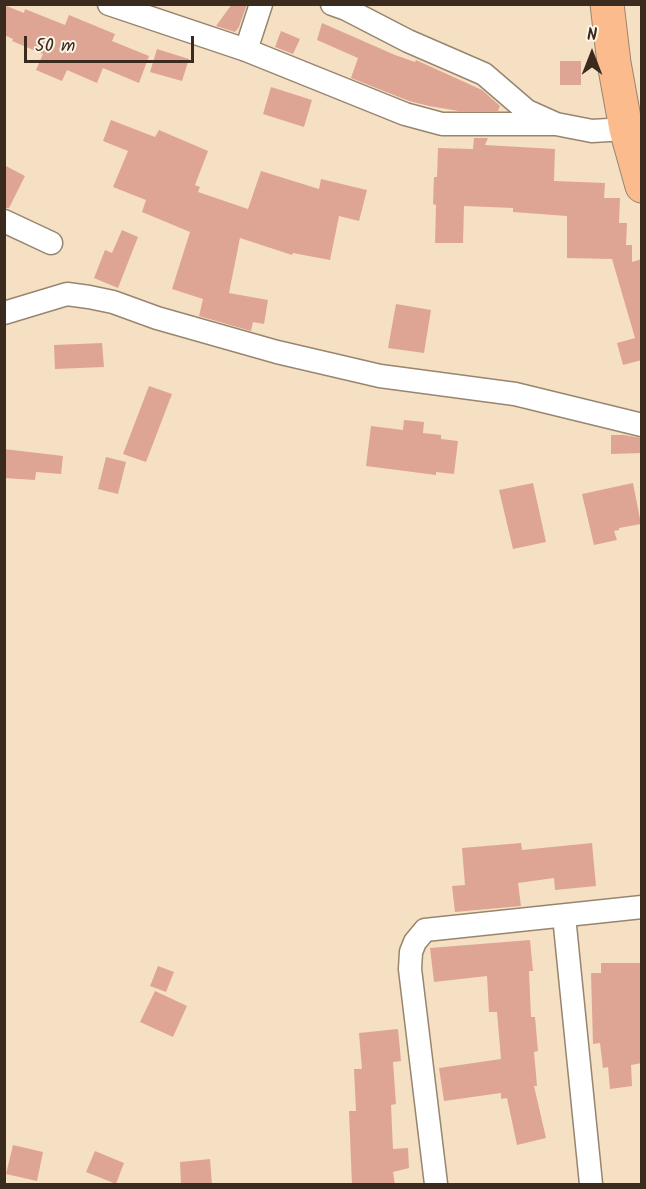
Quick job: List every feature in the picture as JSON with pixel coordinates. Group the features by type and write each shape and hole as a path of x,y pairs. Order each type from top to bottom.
{"highway":[{"path":"607,4 614,63 626,129 642,186"}],"street":[{"path":"109,4 246,50 405,114 442,124 556,124 592,131 626,129"},
{"path":"246,50 261,4"},
{"path":"332,4 408,41 484,74 527,111 556,124"},
{"path":"4,220 51,243"},
{"path":"4,313 67,294 89,297 113,302 158,318 277,352 380,376 515,394 642,425"},
{"path":"436,1185 410,969 411,952 415,942 425,930 642,907"},
{"path":"564,916 591,1185"}],"building":[{"path":"232,4 247,4 235,32 216,26"},
{"path":"4,5 24,13 25,9 65,25 69,15 115,34 112,41 149,56 139,83 103,68 97,83 67,70 62,81 36,70 43,54 12,41 13,39 4,35"},
{"path":"322,23 395,55 415,62 416,60 482,90 500,106 498,111 459,111 429,106 409,101 351,78 358,58 317,40"},
{"path":"281,31 300,39 293,54 275,47"},
{"path":"157,49 189,59 182,81 150,72"},
{"path":"560,61 581,61 581,85 560,85"},
{"path":"271,87 312,100 304,127 263,114"},
{"path":"111,120 155,137 159,130 208,151 195,185 200,187 198,192 248,209 261,171 319,189 321,179 367,190 359,221 339,216 330,260 293,253 292,255 240,238 229,293 268,300 264,324 253,322 251,331 199,316 203,299 172,289 190,232 142,212 146,200 113,187 128,151 103,141"},
{"path":"474,138 488,138 485,145 555,149 554,181 605,183 604,198 620,198 619,223 627,223 626,245 632,245 632,262 642,259 642,360 623,365 617,343 635,338 612,259 567,258 567,216 513,212 513,208 464,206 463,243 435,243 436,205 433,204 438,148 473,149"},
{"path":"4,165 25,176 9,208 4,208"},
{"path":"122,230 138,237 118,288 94,278 105,250 112,253"},
{"path":"396,304 431,310 424,353 388,348"},
{"path":"102,343 104,367 55,369 54,345"},
{"path":"149,386 172,394 146,462 123,454"},
{"path":"404,420 424,422 423,433 441,435 441,439 458,441 454,474 436,472 436,475 366,466 371,426 403,430"},
{"path":"611,435 642,438 642,453 611,454"},
{"path":"4,449 63,456 61,474 36,472 35,480 4,478"},
{"path":"106,457 126,462 118,494 98,489"},
{"path":"533,483 546,542 513,549 499,490"},
{"path":"633,483 641,524 619,528 614,531 617,540 594,545 582,494"},
{"path":"521,843 522,850 592,843 596,886 555,890 554,878 518,883 521,906 455,912 452,886 465,885 462,848"},
{"path":"530,940 533,971 529,971 531,1017 535,1017 538,1051 534,1052 537,1086 534,1086 546,1138 517,1145 507,1098 501,1099 501,1093 444,1101 439,1068 501,1059 497,1012 489,1012 487,976 434,982 430,948"},
{"path":"601,963 642,963 642,995 640,995 642,1063 631,1065 632,1086 610,1089 608,1067 603,1068 600,1043 593,1044 591,973 601,973"},
{"path":"158,966 174,972 166,992 150,986"},
{"path":"155,991 187,1006 173,1037 140,1022"},
{"path":"398,1029 401,1061 393,1062 396,1104 391,1105 393,1149 408,1148 409,1168 393,1172 395,1185 352,1185 349,1111 356,1111 354,1069 362,1069 359,1033"},
{"path":"13,1145 43,1152 37,1181 6,1174"},
{"path":"95,1151 124,1163 116,1184 86,1172"},
{"path":"210,1159 212,1185 181,1185 180,1162"}]}
